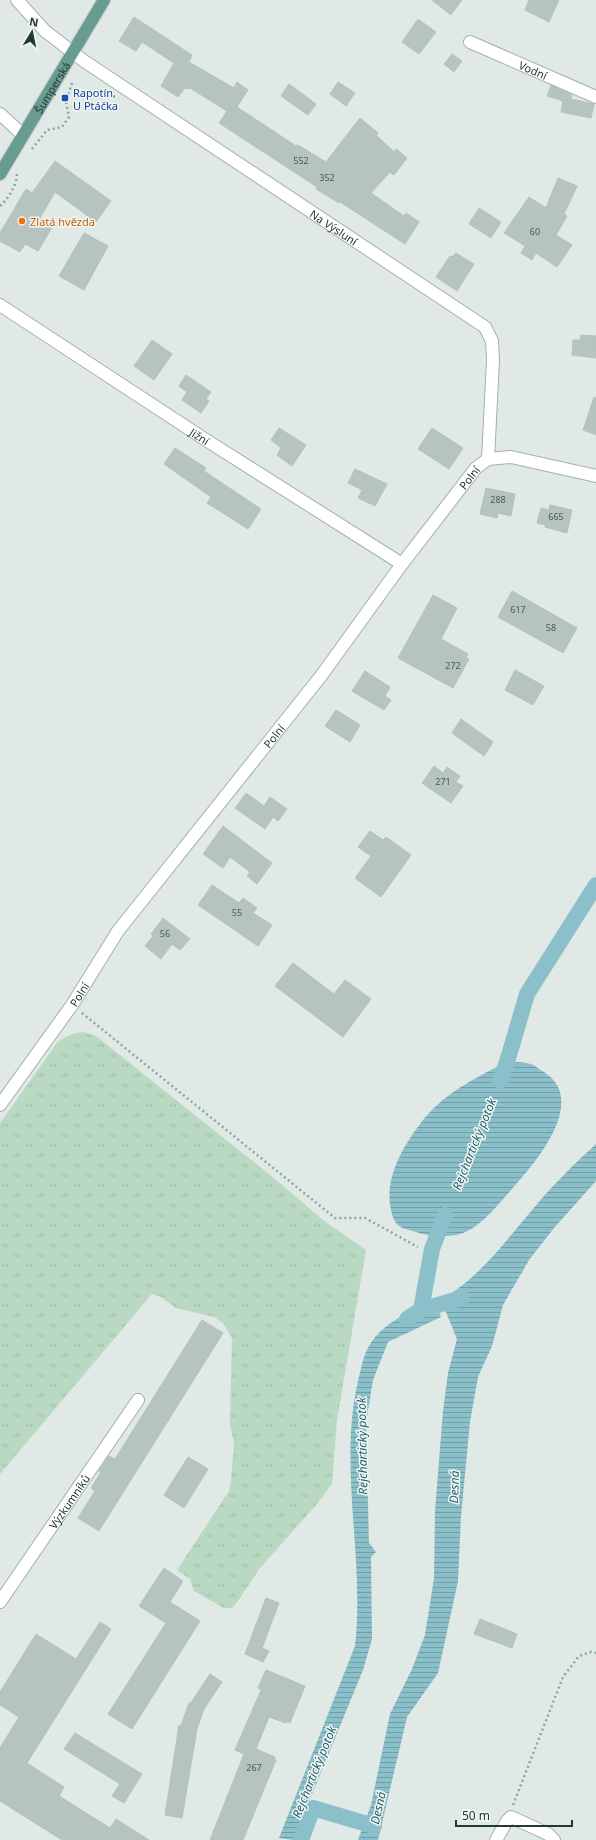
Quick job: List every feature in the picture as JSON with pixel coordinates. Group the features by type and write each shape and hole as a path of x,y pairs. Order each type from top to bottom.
{"main road":[{"name":"Šumperská","path":"0,174 104,0"}],"street":[{"name":"Na Výsluní","path":"18,0 46,31 72,53 485,327 492,341 493,360 488,459"},
{"name":"Vodní","path":"470,42 596,97"},
{"path":"0,114 23,135"},
{"name":"Jižní","path":"0,305 206,440 402,564"},
{"name":"Polní","path":"0,1105 72,1005 118,931 321,676 402,564 476,468 488,459 511,457 596,476"},
{"name":"Výzkumníků","path":"0,1602 138,1400"},
{"path":"496,1840 507,1820 511,1817 548,1834 554,1840"}],"path":[{"path":"30,152 47,130 62,127 69,117 66,102 73,78 84,61"},
{"path":"0,206 4,203 17,181 17,169"},
{"path":"72,1005 335,1218 365,1218 418,1247"},
{"path":"507,1820 562,1677 580,1656 591,1652 596,1653"}],"green space":[{"path":"84,1032 96,1036 269,1174 323,1220 366,1250 337,1420 332,1484 317,1504 260,1568 232,1608 224,1608 194,1591 190,1579 177,1570 229,1491 231,1481 234,1443 230,1424 232,1338 223,1323 214,1317 176,1308 161,1297 152,1294 0,1474 0,1123 57,1043 69,1035"}],"water":[{"path":"507,1062 522,1062 531,1064 544,1072 556,1084 561,1099 560,1115 554,1132 544,1148 522,1178 484,1220 463,1233 452,1236 433,1236 421,1234 399,1226 391,1212 389,1198 390,1187 396,1164 413,1133 429,1113 449,1095 483,1074"},
{"name":"Desná","path":"596,1144 596,1181 554,1228 529,1260 503,1305 492,1346 478,1377 470,1422 461,1516 458,1581 438,1673 407,1717 378,1840 358,1840 371,1805 390,1714 412,1669 425,1635 434,1578 435,1511 443,1411 448,1373 457,1339 441,1300 455,1291 479,1271 547,1193"},
{"path":"435,1300 441,1317 388,1342 373,1380 366,1423 369,1543 376,1552 371,1557 372,1639 363,1670 293,1840 279,1838 355,1646 357,1580 350,1446 353,1413 362,1363 369,1346 382,1330 398,1318"}],"building":[{"path":"432,0 462,0 451,15"},
{"path":"529,0 559,0 549,22 525,10"},
{"path":"134,17 192,55 189,62 234,88 237,82 248,90 237,107 296,146 298,145 326,162 360,118 378,133 376,135 394,152 396,149 407,158 394,175 390,172 371,193 404,216 406,213 419,222 405,244 340,202 339,203 316,189 317,187 219,123 227,111 190,88 185,88 178,97 161,86 174,63 142,42 136,51 119,41"},
{"path":"418,19 436,32 419,54 402,42"},
{"path":"452,54 462,61 454,72 444,64"},
{"path":"338,82 355,93 346,106 330,94"},
{"path":"289,84 316,104 308,115 281,96"},
{"path":"551,85 572,95 571,99 594,104 591,118 561,112 563,101 547,96"},
{"path":"55,161 111,201 96,222 55,192 40,218 51,224 51,229 38,251 25,244 20,252 0,241 0,233 26,189 32,193"},
{"path":"558,178 577,186 564,214 567,216 556,235 572,245 557,267 536,253 532,260 521,253 525,246 504,233 529,197 546,208"},
{"path":"479,208 501,222 491,238 469,224"},
{"path":"84,233 108,246 84,290 59,276"},
{"path":"456,253 474,264 457,291 436,277 450,256 452,257"},
{"path":"581,335 596,336 596,358 572,355 573,340 580,340"},
{"path":"152,340 172,354 154,380 134,366"},
{"path":"186,375 211,392 206,399 209,401 201,413 182,400 187,392 179,386"},
{"path":"594,397 596,398 596,435 583,430"},
{"path":"279,428 306,445 292,466 277,455 281,448 271,440"},
{"path":"432,428 463,448 449,469 418,449"},
{"path":"175,448 206,468 204,471 261,509 248,529 207,503 211,497 164,464"},
{"path":"355,469 387,484 375,506 358,498 362,490 348,483"},
{"path":"486,488 515,494 511,516 498,513 497,518 480,514"},
{"path":"550,505 572,510 567,533 545,527 545,525 537,523 541,508 549,510"},
{"path":"512,591 577,628 563,653 498,617"},
{"path":"433,595 457,608 441,639 468,654 466,658 469,659 453,688 398,658"},
{"path":"515,670 544,686 533,705 505,690"},
{"path":"365,671 390,687 385,696 391,700 384,710 352,691"},
{"path":"336,710 360,725 350,742 325,726"},
{"path":"461,719 493,742 484,756 452,733"},
{"path":"434,766 443,773 447,767 460,776 456,782 463,786 451,803 422,783"},
{"path":"246,793 264,806 270,797 287,809 278,821 273,817 265,829 235,808"},
{"path":"223,826 272,863 257,884 247,876 250,872 230,857 223,868 203,854"},
{"path":"370,831 383,840 386,837 411,855 381,897 355,878 371,856 358,847"},
{"path":"212,885 239,903 243,898 257,908 253,913 272,925 258,946 198,905"},
{"path":"163,918 190,939 180,950 172,944 161,959 145,946 153,936 151,934"},
{"path":"293,963 334,994 345,980 371,999 343,1037 275,986"},
{"path":"202,1320 223,1333 99,1531 78,1518 95,1491 91,1488 101,1472 99,1471 109,1456 115,1459"},
{"path":"188,1457 208,1469 184,1508 164,1495"},
{"path":"164,1568 183,1581 170,1602 200,1621 132,1729 108,1714 166,1623 139,1606"},
{"path":"266,1598 279,1603 262,1648 269,1651 263,1662 245,1654"},
{"path":"480,1619 517,1634 512,1648 474,1634"},
{"path":"100,1622 111,1629 27,1763 64,1787 59,1796 110,1828 116,1819 149,1840 62,1840 0,1801 0,1748 19,1717 0,1705 0,1692 36,1634 76,1659"},
{"path":"266,1670 305,1686 290,1723 269,1717 256,1749 275,1757 274,1759 276,1760 243,1840 210,1840 244,1754 235,1750 261,1690 258,1688"},
{"path":"210,1674 222,1682 204,1709 197,1729 182,1818 165,1815 179,1725 181,1726 189,1703 190,1704"},
{"path":"75,1733 142,1774 124,1803 112,1796 120,1784 64,1749"}],"waterway":[{"name":"Rejchartický potok","path":"500,1081 527,994 596,885"},
{"name":"Rejchartický potok","path":"407,1319 421,1310 432,1249 445,1215"},
{"path":"421,1310 462,1298"},
{"name":"Desná","path":"301,1840 313,1808 374,1826"}],"place":[{"name":"Rapotín, U Ptáčka","path":"65,98"},
{"name":"Zlatá hvězda","path":"22,221"}]}
